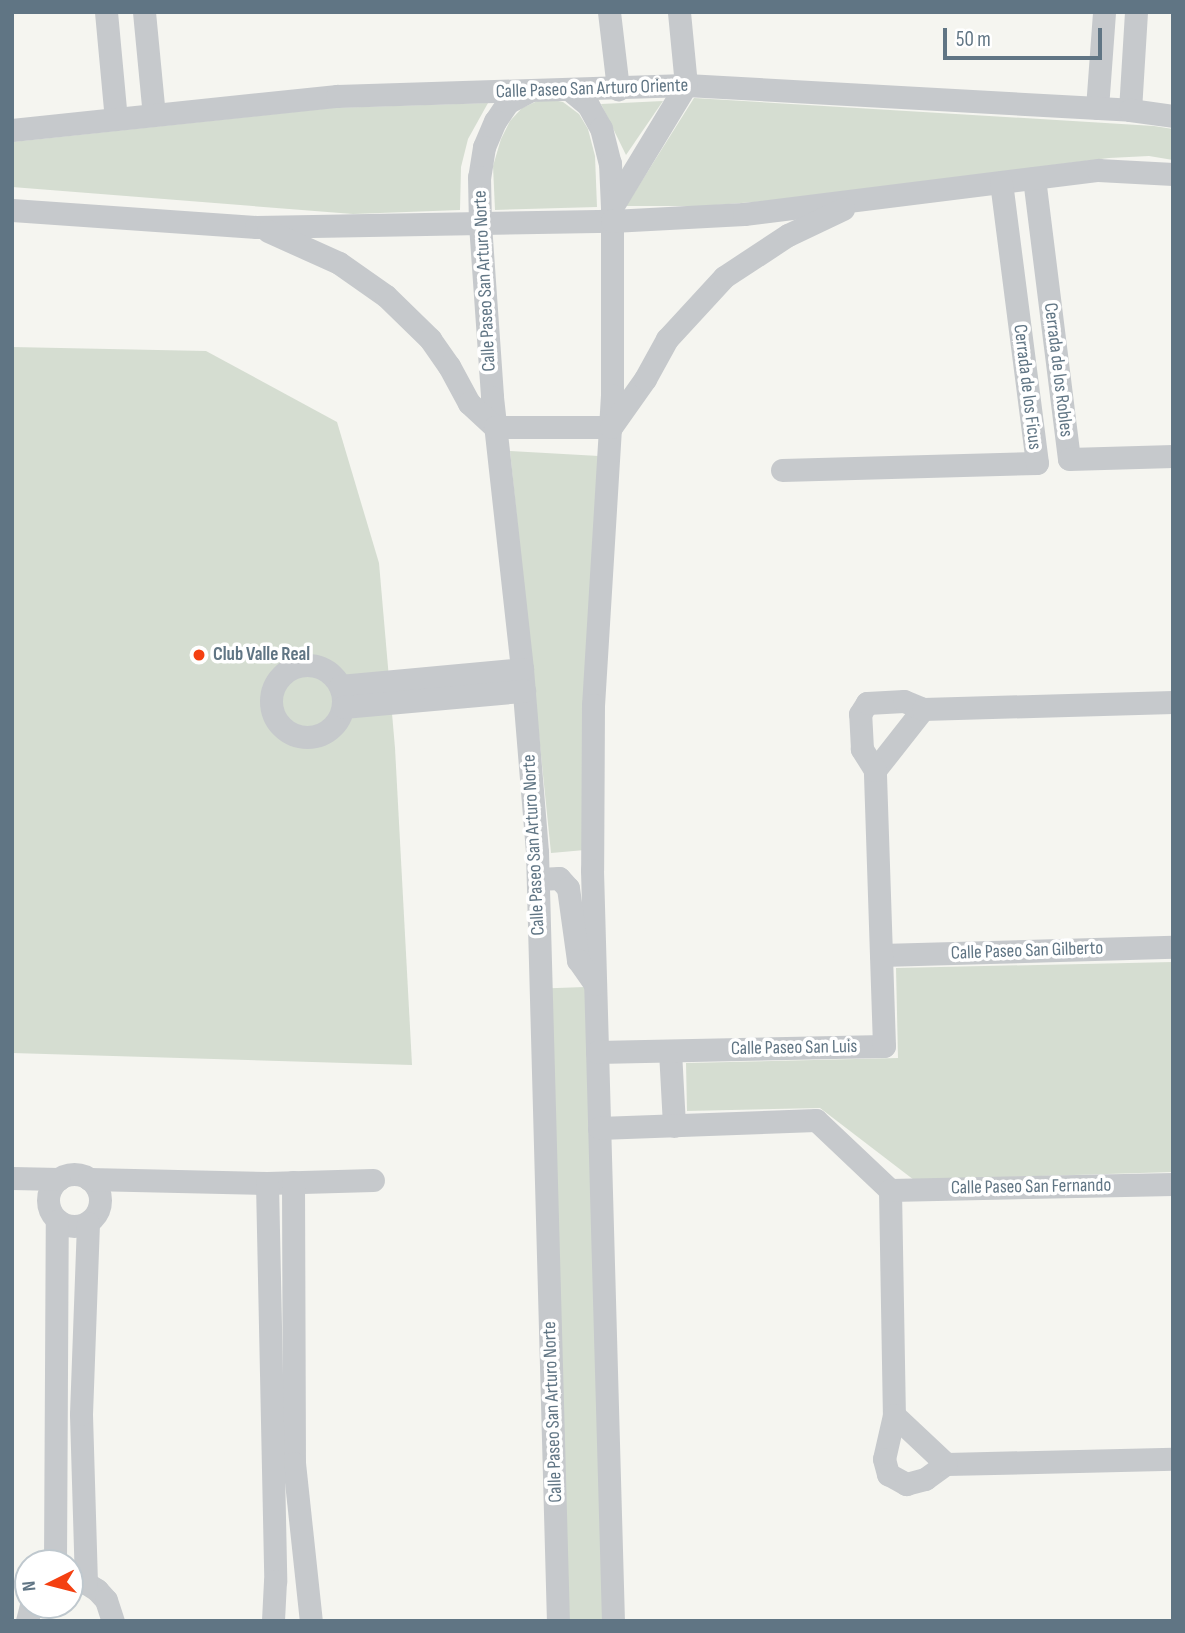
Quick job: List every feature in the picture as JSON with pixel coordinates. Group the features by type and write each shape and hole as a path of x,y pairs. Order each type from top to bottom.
{"street":[{"path":"106,12 116,119"},
{"path":"144,12 154,115"},
{"path":"609,12 618,89"},
{"path":"612,214 687,85 679,12"},
{"path":"1097,108 1104,12"},
{"path":"1130,110 1136,12"},
{"name":"Calle Paseo San Arturo Oriente","path":"12,130 337,96 687,85 1130,110 1173,116"},
{"path":"570,90 588,105 601,128 610,163 612,214 611,427 593,705 595,984 613,1621"},
{"name":"Calle Paseo San Arturo Norte","path":"529,91 508,102 495,121 484,146 479,177 495,427 523,680 539,879 558,1621"},
{"path":"12,210 256,227 480,224 612,214 744,214 1098,170 1173,174"},
{"name":"Cerrada de los Robles","path":"1034,178 1069,459 1173,456"},
{"name":"Cerrada de los Ficus","path":"782,470 1037,463 1001,183"},
{"path":"611,427 645,379 667,339 724,277 788,235 862,201"},
{"path":"256,227 340,263 386,296 430,339 449,366 469,403 495,427 611,427"},
{"path":"342,696 523,680"},
{"name":"Calle Paseo San Luis","path":"597,1052 884,1046 875,770 862,749 860,714 863,708 874,701 904,701 923,709 1173,702"},
{"path":"875,770 923,709"},
{"path":"539,879 559,878 568,888 578,960 595,984"},
{"name":"Calle Paseo San Gilberto","path":"881,955 1173,947"},
{"path":"670,1051 674,1126"},
{"path":"599,1128 816,1120 890,1191 894,1415 884,1459 888,1474 906,1484 925,1479 946,1464 1173,1459"},
{"path":"89,1179 98,1188 101,1201 97,1214 88,1223 72,1227 57,1220 50,1211 48,1199 51,1188 59,1179 69,1174 89,1179 267,1183 373,1180"},
{"path":"12,1178 59,1179"},
{"path":"273,1621 293,1182"},
{"path":"267,1183 283,1424 294,1463 311,1621"},
{"name":"Calle Paseo San Fernando","path":"890,1191 1173,1184"},
{"path":"55,1549 53,1414 57,1220"},
{"path":"79,1549 88,1223"},
{"path":"53,1414 81,1414"},
{"path":"894,1415 946,1464"},
{"path":"84,1585 106,1600 113,1621"},
{"path":"274,1596 290,1591 308,1595"}],"shaded area":[{"path":"544,98 563,102 579,114 588,129 595,156 597,207 495,210 493,166 501,139 510,121 522,108"},
{"path":"694,98 1154,126 1173,129 1173,160 1149,156 1109,158 766,201 703,206 626,206"},
{"path":"663,101 626,155 601,104"},
{"path":"488,103 468,139 461,167 460,210 353,214 12,187 12,142 331,108"},
{"name":"Club Valle Real","path":"12,347 206,351 337,422 379,563 395,748 412,1065 12,1053"},
{"path":"510,451 599,456 585,850 551,853"},
{"path":"1173,962 1173,1172 914,1180 820,1108 687,1111 686,1063 898,1058 896,968"},
{"path":"585,987 607,1621 565,1621 543,988"}],"place":[{"name":"Club Valle Real","path":"199,655"}]}
